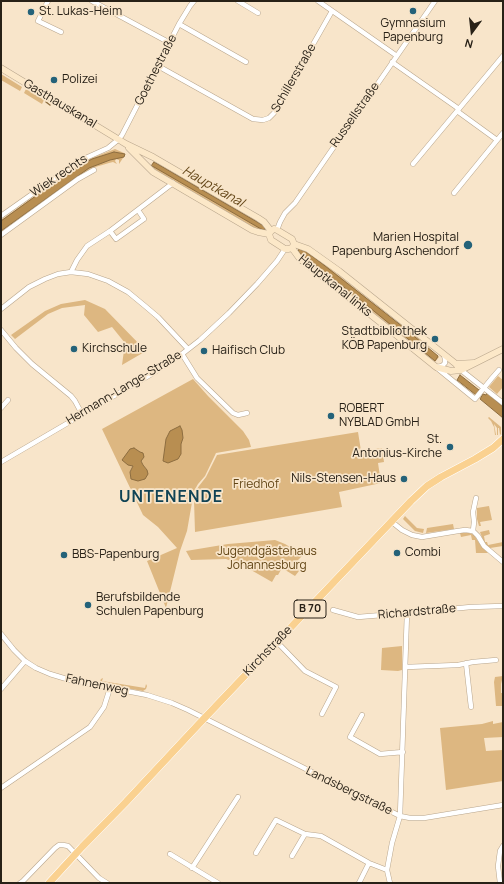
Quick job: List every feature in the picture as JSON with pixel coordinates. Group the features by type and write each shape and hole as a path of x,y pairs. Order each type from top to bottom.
{"main road":[{"name":"Kirchstraße","path":"49,883 427,486 493,448 503,439"}],"street":[{"path":"48,1 38,21 61,32"},
{"path":"92,1 170,43"},
{"name":"Goethestraße","path":"119,139 179,24 194,1"},
{"path":"238,1 258,13"},
{"path":"318,1 397,56"},
{"name":"Russellstraße","path":"273,232 285,213 295,203 435,1"},
{"name":"Schillerstraße","path":"158,66 253,120 264,120 269,118 274,113 332,11"},
{"path":"179,24 246,62"},
{"path":"413,164 503,56"},
{"path":"392,62 497,140"},
{"name":"Gasthauskanal","path":"1,68 119,139"},
{"path":"454,193 503,133"},
{"path":"119,139 258,218 273,232"},
{"path":"119,139 153,172 252,230 258,232 273,232 292,239 290,247"},
{"name":"Wiek rechts","path":"1,216 79,161 108,148 119,139"},
{"path":"145,164 148,159 153,157"},
{"path":"1,235 78,179 94,170"},
{"path":"71,272 87,246 110,231 173,184"},
{"path":"110,231 116,239 144,219 138,210"},
{"path":"273,232 271,240 290,247 308,249 336,268 503,403"},
{"name":"Hermann-Lange-Straße","path":"1,462 150,375 182,354 200,340 229,313 263,278 290,247"},
{"name":"Hauptkanal links","path":"290,247 300,259 436,367 445,372 475,400 484,388"},
{"path":"1,309 29,287 45,279 58,274 71,272 88,274 108,281 128,292 158,317 188,349"},
{"path":"1,330 32,364 71,396 82,414"},
{"path":"461,370 503,349"},
{"path":"182,354 197,378 233,413 238,415 247,413"},
{"path":"436,367 442,366 445,363 446,359 444,354"},
{"path":"445,372 446,367 451,365 475,363"},
{"name":"Hauptkanal links","path":"445,372 461,370"},
{"path":"484,388 499,370"},
{"path":"1,408 8,400"},
{"path":"473,531 473,512 476,498"},
{"path":"392,522 402,530 412,535 422,537 465,530 473,531 484,546 503,562"},
{"name":"Richardstraße","path":"333,610 358,617 471,607 503,606"},
{"path":"390,883 387,870 392,843 400,816 407,613"},
{"name":"Fahnenweg","path":"1,634 26,662 50,674 71,680 160,698 188,710 204,719"},
{"path":"277,642 305,671 336,687 322,714"},
{"path":"406,667 458,665 496,660"},
{"path":"1,690 26,662"},
{"path":"466,664 472,707"},
{"path":"1,788 90,727 104,707 110,688"},
{"path":"362,715 350,737 380,754 403,752"},
{"name":"Landsbergstraße","path":"204,719 400,816 424,818 503,804"},
{"path":"192,868 238,797"},
{"path":"256,853 276,820 305,834 321,836 369,863 387,870"},
{"path":"292,856 305,834"},
{"path":"20,883 59,845 68,846 99,878 107,883"},
{"path":"500,883 498,866 500,852 503,846"},
{"path":"170,854 218,883"},
{"path":"359,883 369,863"}],"green space":[{"path":"1,74 22,87 20,91 1,80"},
{"path":"26,89 44,100 42,104 24,93"},
{"path":"115,149 125,154 119,164 119,160 116,159 115,161 117,164 113,162 92,168 1,233 1,220 80,164"},
{"path":"153,162 252,217 267,228 264,232 249,227 248,224 151,167"},
{"path":"300,247 309,252 396,321 392,327 309,262 307,263 296,253"},
{"path":"85,300 105,309 146,351 122,365 125,343 112,327 98,332 84,315 85,305 62,308 48,314 15,339 11,335 45,311 61,304"},
{"path":"399,322 439,357 435,362 393,328"},
{"path":"498,376 503,380 503,387 497,394 489,387"},
{"path":"193,379 243,431 249,440 251,447 216,453 205,476 194,491 187,531 180,551 166,608 147,561 177,548 158,527 143,515 102,429","holes":["141,461 147,470 130,472 133,466"]},
{"path":"489,417 501,427 500,435 498,428 497,435 497,428 494,424 495,435 494,427 488,418"},
{"name":"Friedhof","path":"358,432 361,451 382,448 384,462 378,463 381,483 339,492 342,507 195,532 195,492 206,477 217,455"},
{"path":"489,506 492,520 480,522 481,526 479,526 477,519 477,508"},
{"path":"405,516 417,528 424,529 423,533 415,531 403,519"},
{"path":"453,524 454,529 426,533 427,528"},
{"path":"489,530 490,534 484,536 485,542 487,542 488,545 503,542 503,546 490,548 487,546 483,540 480,532"},
{"path":"465,532 474,535 481,546 488,553 476,553 475,540 472,540 471,535 461,537 460,533"},
{"name":"Jugendgästehaus Johannesburg","path":"275,540 303,555 294,564 299,571 295,576 282,568 272,582 244,566 226,559 191,560 186,551 228,544"},
{"path":"402,646 402,670 381,670 382,648"},
{"path":"503,676 501,693 503,693 503,706 496,706 495,677"},
{"path":"103,678 102,681 145,688 146,684 147,686 143,691 102,684 100,681"},
{"path":"493,721 493,724 503,722 503,737 484,738 486,751 503,750 503,781 446,790 440,728 482,724"}],"shaded area":[{"path":"114,152 125,154 124,157 110,160 89,168 1,231 1,221 69,172 92,159"},
{"path":"154,162 264,226 264,230 151,166"},
{"path":"299,249 305,251 320,262 398,323 438,356 435,361 298,252"},
{"path":"460,375 479,390 476,395 457,380"},
{"path":"487,393 503,407 503,418 480,399 483,394 486,395"},
{"path":"180,426 183,438 181,444 181,454 178,459 168,463 163,461 166,439 170,431"},
{"path":"134,448 143,453 144,457 141,461 148,474 145,479 138,481 131,479 130,472 133,466 128,465 122,460 130,449"}],"waterway":[{"path":"46,102 50,105"}],"place":[{"name":"Gymnasium Papenburg","path":"413,11"},
{"name":"St. Lukas-Heim","path":"31,12"},
{"name":"Polizei","path":"54,80"},
{"name":"Marien Hospital Papenburg Aschendorf","path":"468,245"},
{"name":"Stadtbibliothek KÖB Papenburg","path":"435,339"},
{"name":"Kirchschule","path":"74,349"},
{"name":"Haifisch Club","path":"204,351"},
{"name":"ROBERT NYBLAD GmbH","path":"331,416"},
{"name":"St. Antonius-Kirche","path":"450,447"},
{"name":"Nils-Stensen-Haus","path":"404,479"},
{"name":"Combi","path":"397,553"},
{"name":"BBS-Papenburg","path":"64,555"},
{"name":"Berufsbildende Schulen Papenburg","path":"88,605"}],"district":[{"name":"UNTENENDE","path":"171,498"}],"water label":[{"name":"Hauptkanal","path":"213,187"}]}
